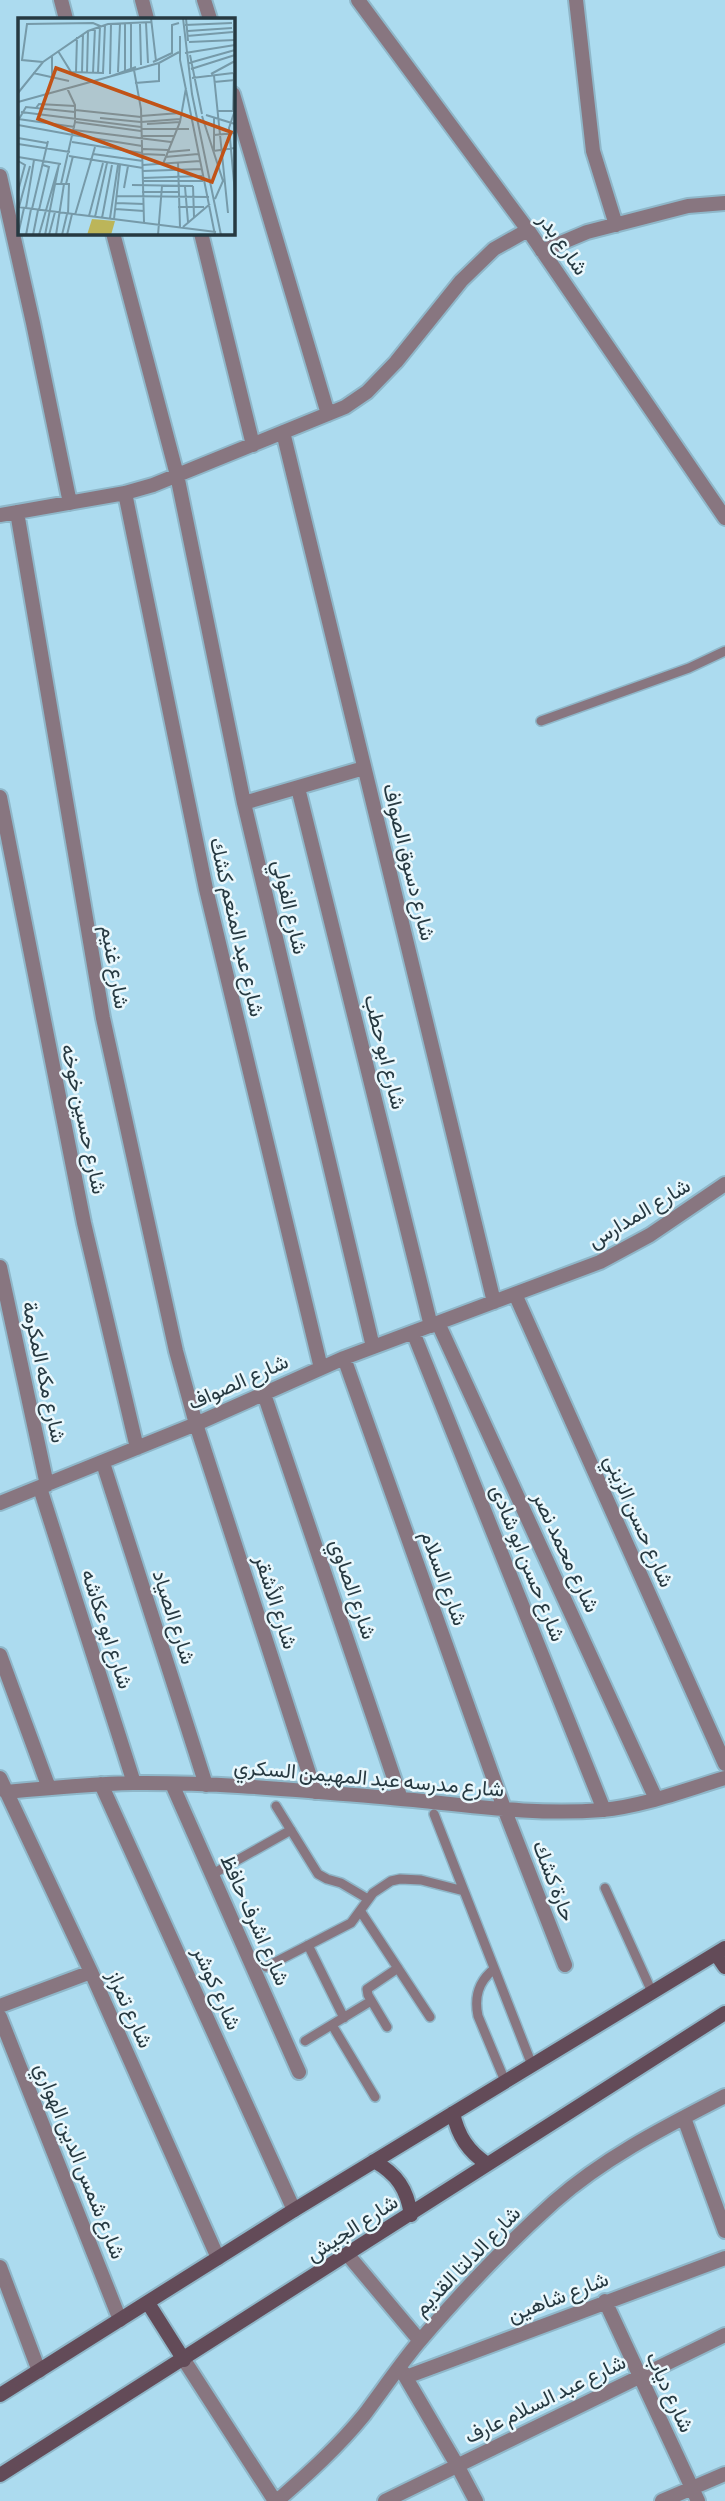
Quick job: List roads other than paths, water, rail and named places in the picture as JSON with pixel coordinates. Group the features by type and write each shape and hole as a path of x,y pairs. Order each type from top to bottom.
{"main road":[{"path":"0,2395 294,2210 721,1951 725,1967"},
{"name":"شارع الجيش","path":"0,2475 725,2013"},
{"path":"453,2113 460,2137 467,2148 487,2164"},
{"path":"374,2161 396,2177 404,2188 411,2215"},
{"path":"148,2303 184,2360"}],"street":[{"path":"61,0 66,18"},
{"path":"142,0 146,18"},
{"path":"204,0 210,18"},
{"name":"شارع بدر","path":"358,0 528,230 725,518"},
{"path":"576,0 593,151 616,225"},
{"path":"234,97 328,414"},
{"path":"0,176 70,503"},
{"path":"541,251 587,232 688,206 725,203"},
{"path":"0,515 125,493 177,475 345,407 367,392 396,362 461,281 495,249 528,230"},
{"name":"شارع الفولي","path":"113,234 177,475 244,803 373,1347"},
{"path":"201,234 253,445"},
{"name":"شارع دسوق الصواف","path":"283,432 494,1302"},
{"name":"شارع عبد المنعم كشك","path":"125,493 206,889 321,1368"},
{"name":"شارع غنيم","path":"17,512 103,1018 176,1351 196,1424"},
{"path":"244,803 365,768"},
{"name":"شارع ابو حطب","path":"298,788 435,1324"},
{"name":"شارع حسين خوخه","path":"0,797 84,1223 137,1448"},
{"name":"شارع المدارس","path":"494,1302 626,1250 725,1184"},
{"name":"شارع مكه المكرمة","path":"0,1267 43,1487"},
{"name":"شارع حسن الزيني","path":"515,1294 725,1764"},
{"name":"شارع الصواف","path":"0,1503 196,1424 344,1358 494,1302"},
{"name":"شارع محمد نصر","path":"435,1324 656,1799"},
{"name":"شارع حسن ابو شادى","path":"412,1332 604,1810"},
{"name":"شارع السلام","path":"344,1358 505,1811"},
{"name":"شارع الصاوي","path":"264,1394 401,1799"},
{"name":"شارع الأشقر","path":"196,1424 315,1792"},
{"name":"شارع الصياد","path":"103,1463 206,1785"},
{"name":"شارع ابو عكاشه","path":"43,1487 134,1783"},
{"path":"0,1655 49,1788"},
{"name":"شارع تمراز","path":"0,1778 91,1972 218,2258"},
{"name":"شارع مدرسه عبد المهيمن السكري","path":"6,1792 101,1784 206,1785 401,1799 505,1811 604,1810 656,1799 725,1778"},
{"name":"شارع كوشر","path":"101,1784 294,2210"},
{"name":"شارع اشرف حافظ","path":"172,1784 299,2072"},
{"name":"حارة كشك","path":"505,1811 565,1965"},
{"path":"0,2006 91,1972"},
{"name":"شارع شمس الدين الهواري","path":"0,2017 120,2320"},
{"name":"شارع الدلتا القديم","path":"276,2501 330,2452 402,2372 420,2341 520,2234 555,2201 636,2142 725,2096"},
{"path":"684,2118 725,2231"},
{"path":"348,2255 420,2341"},
{"name":"شارع شاهين","path":"402,2372 725,2258"},
{"path":"0,2267 39,2371"},
{"name":"شارع دياب","path":"605,2301 695,2494"},
{"name":"شارع عبد السلام عارف","path":"385,2501 725,2336"},
{"path":"184,2360 276,2501"},
{"path":"402,2372 475,2501"},
{"path":"662,2501 695,2494 725,2473"}],"lane":[{"path":"541,721 689,668 725,651"},
{"path":"276,1806 318,1874 341,1883 368,1899"},
{"path":"434,1814 532,2065"},
{"path":"218,1871 291,1830"},
{"path":"266,1966 351,1923 378,1888 400,1879 421,1880 464,1891"},
{"path":"605,1888 652,1992"},
{"path":"361,1912 430,2017"},
{"path":"308,1945 344,2018"},
{"path":"387,2026 367,1992 368,1987 398,1968"},
{"path":"494,1969 480,1984 476,2006 505,2081"},
{"path":"305,2042 371,2001"},
{"path":"332,2025 376,2097"}]}
